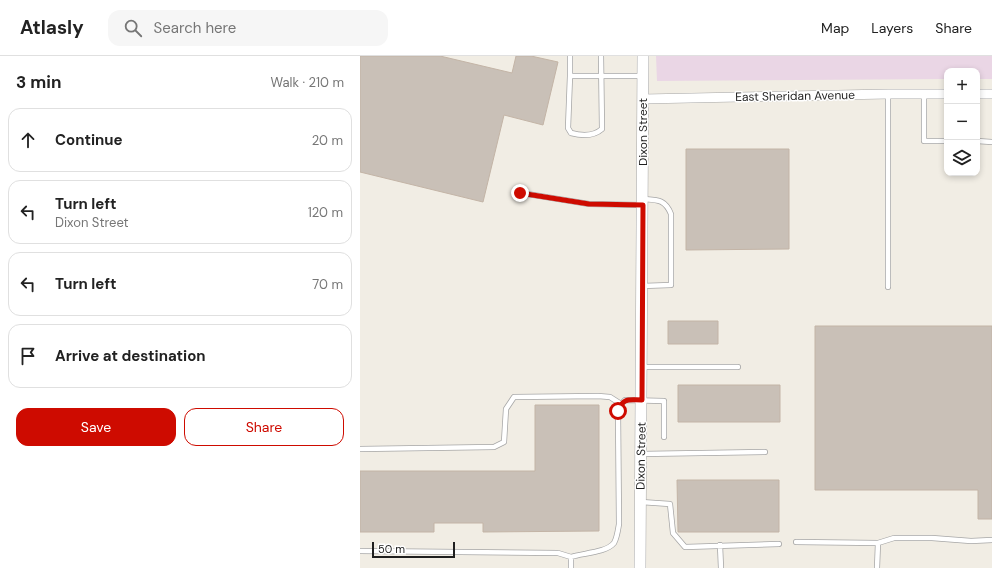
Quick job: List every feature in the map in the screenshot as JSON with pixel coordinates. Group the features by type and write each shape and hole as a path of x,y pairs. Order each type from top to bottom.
{"street":[{"name":"Dixon Street","path":"640,568 643,56"},
{"name":"East Sheridan Avenue","path":"643,99 944,94"},
{"path":"980,94 992,94"}],"lane":[{"path":"570,56 568,128 571,133 578,135 597,134 602,129 601,56"},
{"path":"570,76 643,76"},
{"path":"888,94 888,287"},
{"path":"924,94 924,140 944,141"},
{"path":"980,141 992,142"},
{"path":"520,193 589,204 659,200 668,206 671,214 671,285 642,286"},
{"path":"642,367 738,367"},
{"path":"360,449 494,448 504,442 506,409 514,397 598,396 610,397 621,404"},
{"path":"360,551 558,553 571,557 606,549 614,543 619,524 618,411 621,404 625,400 664,401 664,437"},
{"path":"641,454 765,452"},
{"path":"641,502 670,504 673,533 685,547 779,544"},
{"path":"796,542 878,543 894,538 932,538 971,541 992,540"},
{"path":"877,568 878,543"},
{"path":"720,545 721,568"},
{"path":"571,557 571,568"}],"shaded area":[{"path":"656,56 992,56 992,79 980,79 980,68 944,68 944,79 657,81"}],"building":[{"path":"360,56 440,56 512,73 516,56 531,56 558,62 543,125 504,115 483,202 360,172"},
{"path":"686,149 789,149 789,249 686,250"},
{"path":"668,321 718,321 718,344 668,344"},
{"path":"815,326 992,326 992,519 978,519 978,490 815,490"},
{"path":"678,385 780,385 780,422 678,422"},
{"path":"535,405 599,405 599,531 483,532 483,523 434,523 434,532 360,532 360,471 535,471"},
{"path":"677,480 779,480 779,532 678,532"}],"route":[{"path":"520,193 589,204 643,205 642,400 625,400 621,404 618,411"}]}
